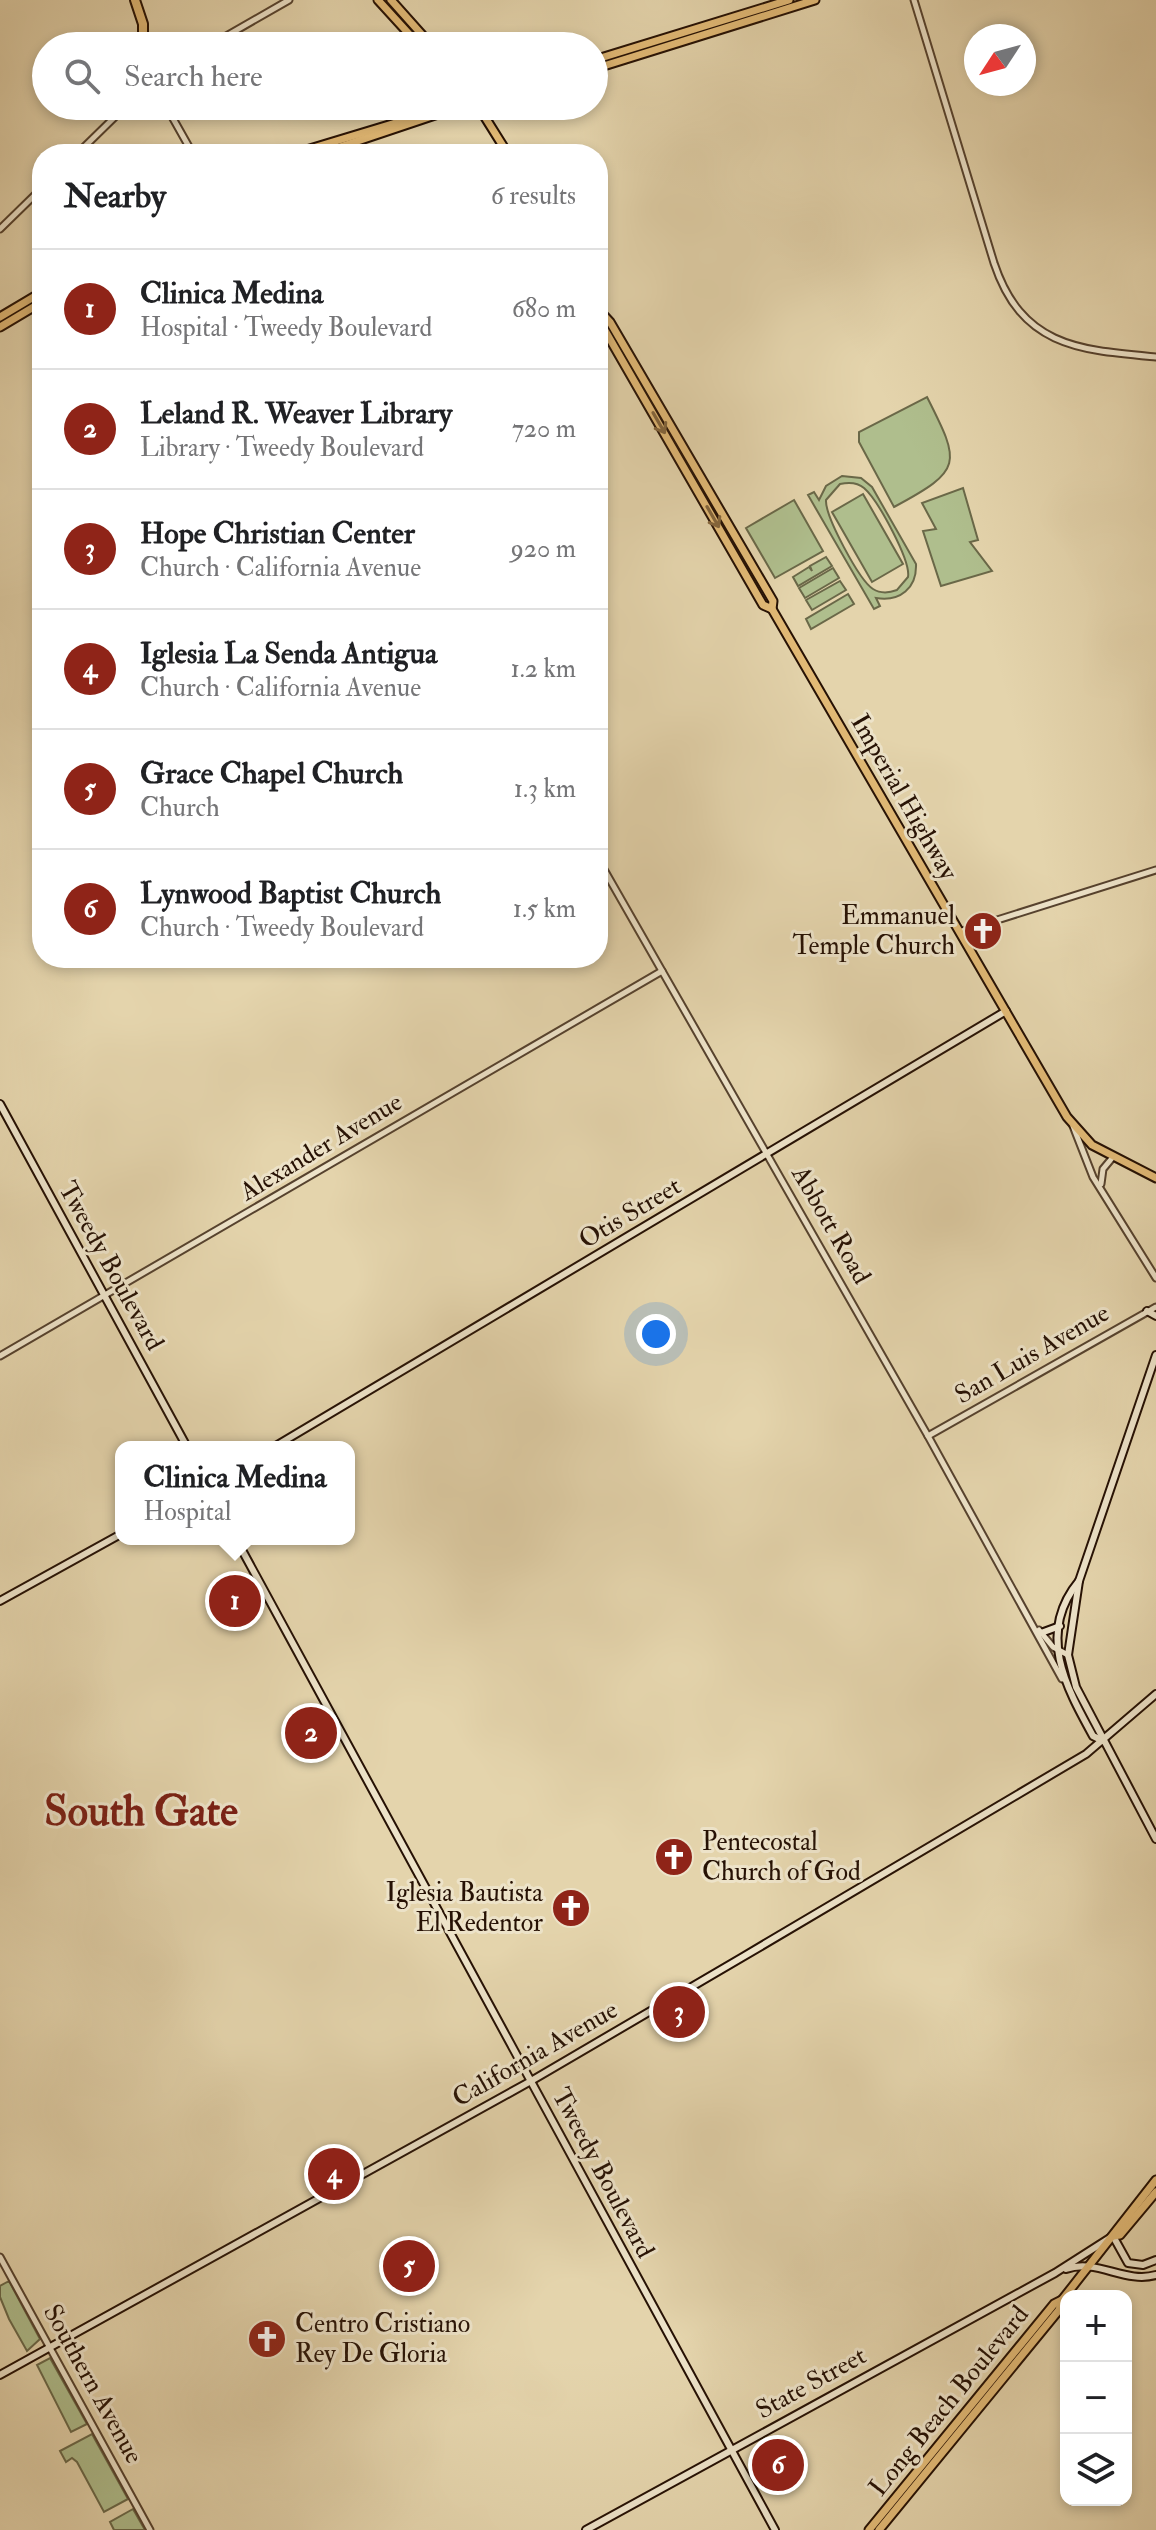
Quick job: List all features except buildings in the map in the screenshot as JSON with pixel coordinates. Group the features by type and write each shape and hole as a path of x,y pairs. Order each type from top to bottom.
{"highway":[{"path":"135,0 143,32"}],"main road":[{"path":"378,0 407,32"},
{"path":"391,0 420,32"},
{"path":"608,56 789,0"},
{"path":"608,65 815,0"},
{"path":"326,144 405,120"},
{"path":"351,144 415,124 419,120"},
{"path":"487,120 502,144"},
{"path":"0,317 32,298"},
{"path":"0,327 32,308"},
{"name":"Imperial Highway","path":"608,321 715,498 773,601 772,609 1073,1126 1085,1139 1113,1157 1156,1178"},
{"name":"Otis Street","path":"284,1441 1006,1011"},
{"name":"Tweedy Boulevard","path":"0,1104 184,1441"},
{"path":"1147,1311 1156,1316"},
{"path":"1156,1355 1079,1581 1068,1655 1076,1687 1156,1839"},
{"path":"0,1601 115,1537"},
{"name":"Tweedy Boulevard","path":"239,1545 775,2530"},
{"path":"1079,1581 1072,1590 1060,1626 1058,1651 1062,1679 1093,1736 1103,1741"},
{"path":"1041,1633 1060,1626"},
{"name":"California Avenue","path":"0,2375 531,2081 1103,1741 1156,1694"},
{"name":"Long Beach Boulevard","path":"1070,2290 1156,2180"},
{"name":"Long Beach Boulevard","path":"1113,2236 1120,2235 1156,2192"},
{"path":"1113,2236 1128,2263 1143,2265 1156,2260"},
{"name":"State Street","path":"586,2530 1055,2273 1113,2236"},
{"name":"State Street","path":"1055,2273 1072,2266 1090,2266 1138,2279 1156,2275"},
{"name":"Long Beach Boulevard","path":"869,2530 1054,2304 1060,2301"},
{"name":"Long Beach Boulevard","path":"879,2530 1030,2346 1060,2303"},
{"path":"898,2506 908,2481"}],"street":[{"path":"233,32 289,0"},
{"path":"914,0 994,263 1012,302 1039,331 1072,347 1156,357"},
{"path":"87,144 112,120"},
{"path":"174,120 187,144"},
{"path":"0,229 32,198"},
{"path":"959,932 1156,870"},
{"name":"Abbott Road","path":"608,876 928,1436 1062,1679"},
{"name":"Alexander Avenue","path":"0,1356 105,1298 662,971"},
{"path":"1073,1126 1082,1153 1156,1278"},
{"path":"1101,1185 1103,1169 1113,1157"},
{"name":"San Luis Avenue","path":"928,1436 1156,1307"},
{"name":"Abbott Road","path":"1027,1612 1058,1651 1068,1655"},
{"name":"Southern Avenue","path":"0,2257 150,2530"}],"green space":[{"path":"927,397 946,437 949,463 944,474 933,484 894,507 859,442 859,432"},
{"path":"842,476 861,478 872,487 916,564 914,580 905,592 893,598 876,598 880,606 874,609 808,495 814,492 819,500 826,486","holes":["850,483 864,488 892,531 908,569 908,577 897,590 879,592 873,589 844,547 826,500 840,484"]},
{"path":"963,488 978,540 970,542 992,571 941,586 923,531 936,529 922,503"},
{"path":"863,494 903,564 872,582 832,512"},
{"path":"794,500 823,551 775,578 746,528"},
{"path":"826,557 832,566 798,586 793,577 809,567 812,571 810,566"},
{"path":"833,568 839,578 805,598 799,588"},
{"path":"840,581 846,590 812,610 806,600"},
{"path":"848,594 854,604 811,629 806,619"},
{"path":"9,2281 40,2339 27,2351 0,2297 0,2286"},
{"path":"50,2358 87,2424 71,2432 37,2365"},
{"path":"92,2434 128,2499 104,2512 77,2462 72,2458 66,2462 60,2451"},
{"path":"133,2509 145,2530 114,2530 110,2522"}],"place":[{"name":"Emmanuel Temple Church","path":"983,931"},
{"name":"Clinica Medina","path":"235,1601"},
{"name":"Leland R. Weaver Library","path":"311,1733"},
{"name":"Pentecostal Church of God","path":"674,1857"},
{"name":"Iglesia Bautista El Redentor","path":"571,1908"},
{"name":"Hope Christian Center","path":"679,2012"},
{"name":"Iglesia La Senda Antigua","path":"334,2174"},
{"name":"Grace Chapel Church","path":"409,2266"},
{"name":"Centro Cristiano Rey De Gloria","path":"267,2339"},
{"name":"Lynwood Baptist Church","path":"778,2465"}],"district":[{"name":"South Gate","path":"141,1812"}]}
